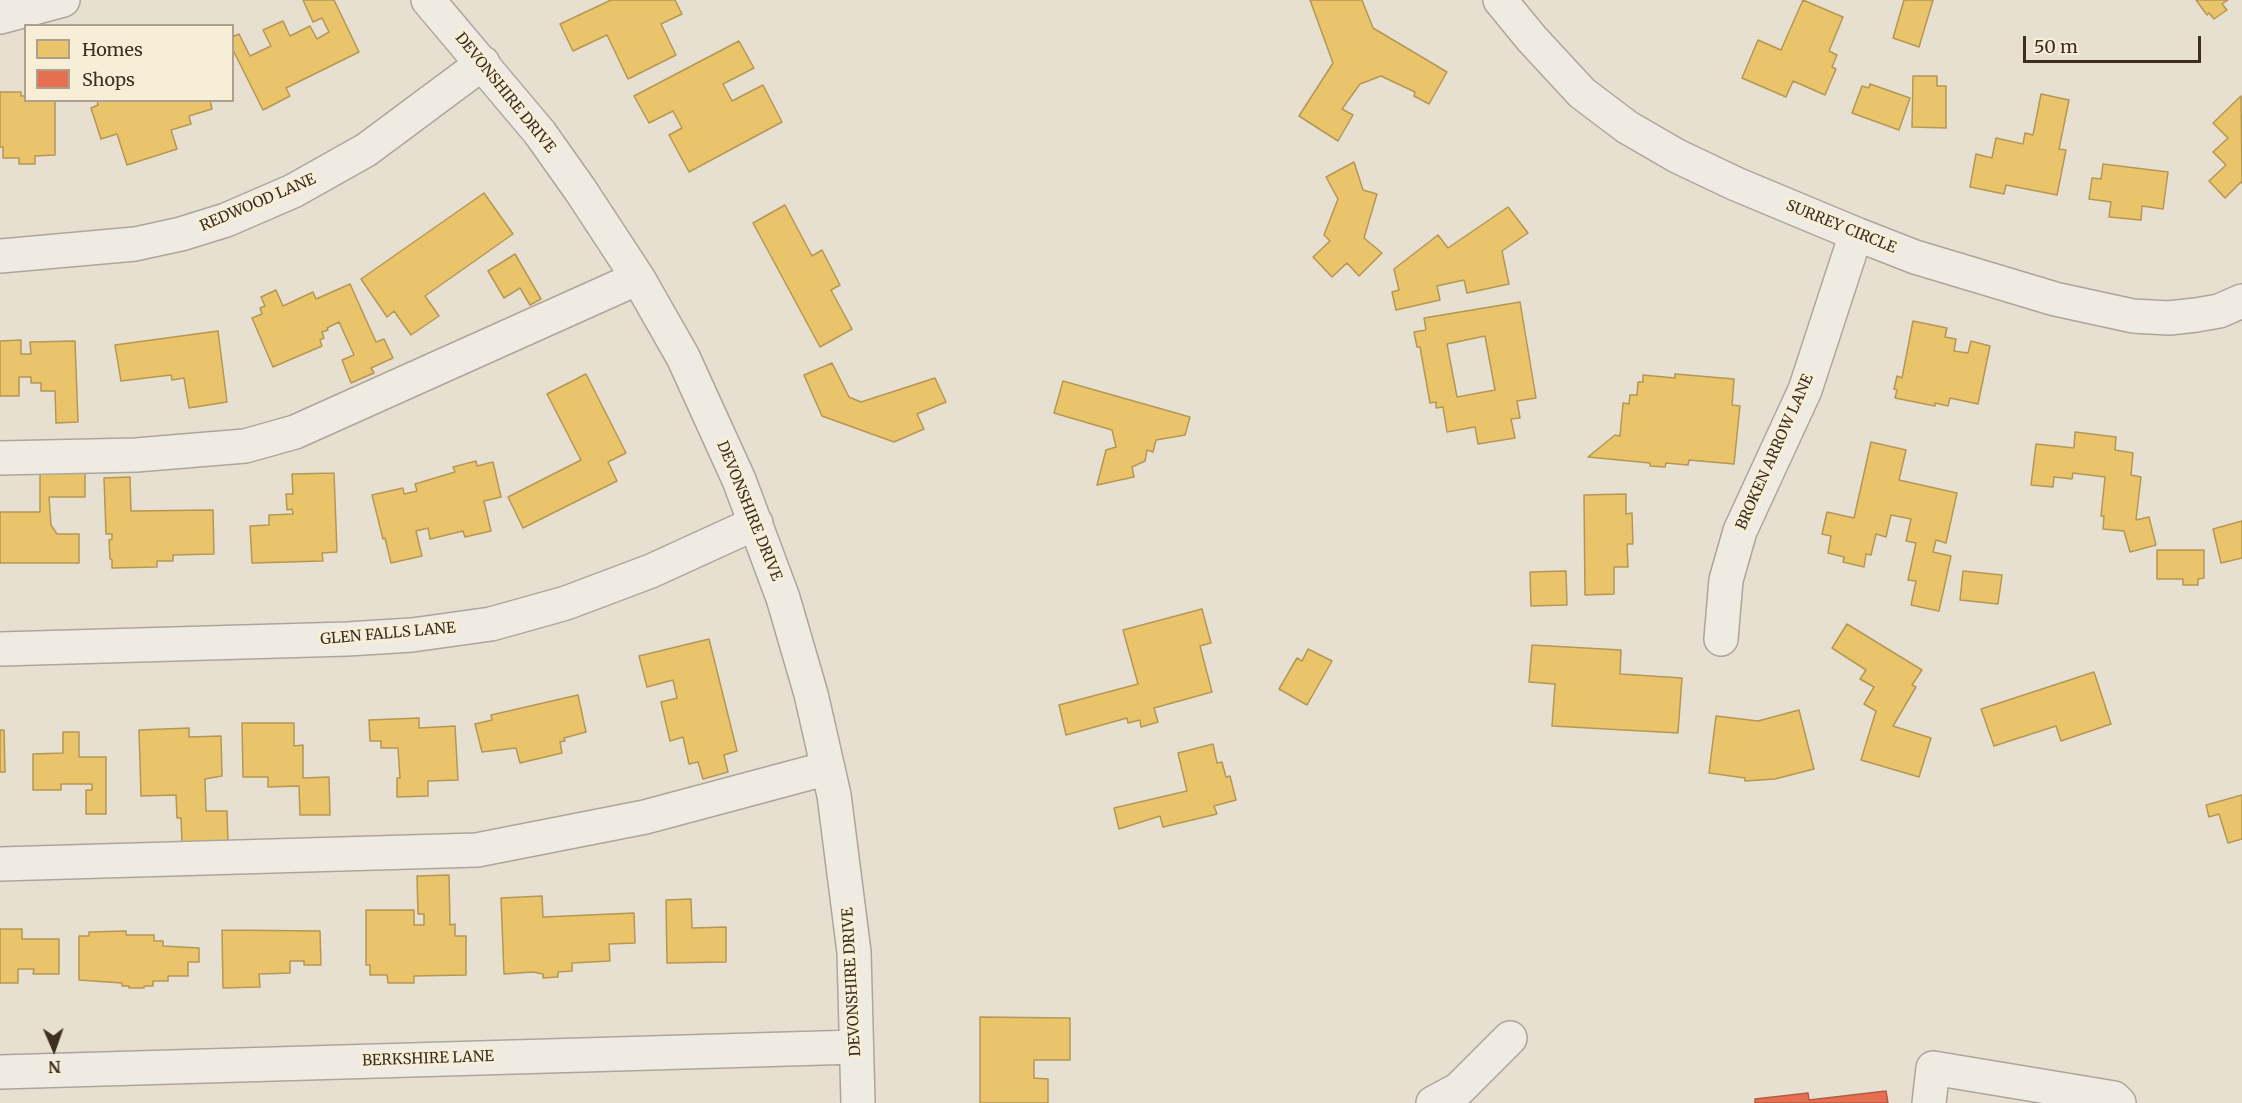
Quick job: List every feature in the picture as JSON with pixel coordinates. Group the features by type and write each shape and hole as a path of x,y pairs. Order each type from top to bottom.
{"street":[{"path":"0,17 63,0"},
{"name":"DEVONSHIRE DRIVE","path":"428,0 483,63 547,143 638,278 682,357 739,480 756,523 786,609 811,694 834,795 854,952 858,1103"},
{"name":"SURREY CIRCLE","path":"1500,0 1582,93 1627,127 1677,156 1736,184 1856,234 1915,257 2055,299 2133,316 2169,318 2196,315 2219,311 2242,301"},
{"name":"REDWOOD LANE","path":"0,256 135,244 181,234 226,220 293,191 366,150 483,63"},
{"name":"BROKEN ARROW LANE","path":"1721,639 1726,580 1740,531 1805,390 1856,234"},
{"path":"0,458 136,455 245,446 295,432 638,278"},
{"name":"GLEN FALLS LANE","path":"0,650 347,639 412,635 491,624 566,603 641,575 756,523"},
{"path":"0,864 477,849 645,817 828,768"},
{"path":"1433,1103 1459,1089 1510,1038"},
{"name":"BERKSHIRE LANE","path":"0,1072 856,1047"},
{"path":"1929,1103 1933,1068 2114,1098 2119,1103"}],"building: Homes":[{"path":"303,0 334,0 359,52 286,88 290,96 263,110 234,52 234,36 239,34 250,56 271,46 263,30 283,21 290,36 310,26 317,39 329,32 322,18 313,22"},
{"path":"611,0 675,0 682,14 661,24 676,55 628,79 607,35 573,51 560,24"},
{"path":"1310,0 1362,0 1373,28 1447,72 1429,104 1414,96 1415,92 1381,76 1360,84 1342,109 1353,115 1338,141 1299,116 1333,63"},
{"path":"1803,0 1843,17 1829,51 1837,55 1832,67 1836,69 1825,95 1793,81 1786,97 1742,78 1758,40 1781,50"},
{"path":"1904,0 1933,0 1919,47 1893,38"},
{"path":"2196,0 2228,0 2222,4 2227,10 2214,19 2209,13 2207,15"},
{"path":"739,41 754,68 723,84 732,101 763,85 782,122 689,172 669,135 682,128 673,111 649,123 634,96"},
{"path":"1913,76 1937,76 1937,86 1946,86 1946,128 1912,127"},
{"path":"1870,84 1910,98 1899,130 1852,113 1862,86 1869,88"},
{"path":"0,92 21,92 24,102 55,102 55,155 35,156 35,164 19,164 19,158 3,158 3,147 0,147"},
{"path":"2041,94 2069,100 2059,149 2066,150 2057,195 2006,185 2004,194 1970,187 1976,154 1992,158 1996,138 2023,144 2025,133 2033,135"},
{"path":"2241,96 2242,183 2225,198 2209,181 2226,165 2213,152 2228,138 2213,123"},
{"path":"97,102 210,102 212,109 189,116 191,124 171,130 177,149 127,165 117,134 101,139 91,108 98,105"},
{"path":"1354,162 1363,190 1377,194 1364,238 1382,253 1359,276 1347,263 1332,277 1313,257 1330,241 1324,235 1338,199 1326,177"},
{"path":"2103,164 2168,172 2163,209 2142,206 2141,220 2109,217 2111,202 2089,199 2092,178 2101,179"},
{"path":"484,193 513,234 425,296 439,316 411,335 394,311 387,317 361,279"},
{"path":"785,205 812,256 822,250 840,285 831,290 852,329 820,347 753,223"},
{"path":"1508,207 1528,233 1502,251 1509,284 1467,293 1464,280 1437,286 1440,300 1396,310 1392,292 1399,290 1394,269 1438,235 1448,248"},
{"path":"515,254 541,299 530,305 520,288 504,298 488,271"},
{"path":"350,284 376,342 384,339 393,358 371,368 374,373 351,383 342,360 354,355 339,322 322,332 324,338 320,340 322,346 273,367 252,318 262,314 260,308 265,306 261,297 276,290 283,306 313,292 316,299"},
{"path":"1520,302 1536,398 1517,401 1520,418 1511,419 1515,438 1478,444 1475,427 1447,432 1443,407 1436,408 1436,402 1430,403 1420,347 1417,347 1414,332 1426,330 1424,318","holes":["1485,336 1495,390 1457,397 1447,344"]},
{"path":"1913,321 1947,328 1945,337 1956,339 1954,351 1968,353 1971,341 1990,346 1978,404 1950,398 1948,406 1935,403 1935,406 1895,398 1897,390 1894,389 1897,376 1902,378"},
{"path":"218,331 227,402 189,408 184,378 172,380 171,375 121,381 115,345"},
{"path":"21,340 21,354 31,354 30,342 75,341 78,422 56,423 55,391 41,391 41,383 31,383 31,377 19,377 19,396 0,396 0,341"},
{"path":"832,363 849,397 861,402 935,378 946,402 917,414 924,429 894,442 822,416 804,375"},
{"path":"586,374 626,453 608,462 617,481 523,528 508,497 581,460 547,394"},
{"path":"1675,374 1734,379 1732,405 1740,406 1734,464 1689,460 1688,465 1666,463 1665,467 1650,466 1650,463 1588,457 1615,435 1620,436 1623,403 1629,404 1630,395 1637,395 1638,382 1643,382 1643,375 1675,378"},
{"path":"1063,381 1190,417 1185,435 1156,440 1153,452 1147,450 1145,461 1132,467 1134,477 1097,485 1106,450 1116,447 1112,430 1054,413"},
{"path":"2075,432 2116,437 2115,450 2133,453 2131,475 2141,477 2136,520 2149,517 2156,545 2130,552 2124,531 2103,529 2104,516 2101,516 2105,477 2073,473 2072,479 2054,477 2053,487 2031,485 2036,444 2074,448"},
{"path":"1871,442 1906,450 1899,480 1957,493 1946,543 1936,540 1933,552 1951,556 1939,611 1911,605 1916,581 1908,580 1916,543 1906,541 1911,519 1891,515 1886,537 1876,534 1871,555 1866,554 1864,567 1843,562 1844,557 1828,553 1831,536 1822,534 1827,512 1854,518"},
{"path":"476,461 477,466 493,462 501,497 484,501 491,531 465,537 463,531 430,539 428,528 416,531 422,556 391,563 372,495 403,488 404,494 417,491 415,484 455,472 453,467"},
{"path":"85,469 85,497 49,497 51,525 57,534 79,534 79,563 0,563 0,512 40,512 40,470"},
{"path":"334,473 337,552 322,553 323,561 252,563 250,526 269,525 269,515 293,514 292,509 287,510 286,494 293,494 292,474"},
{"path":"130,477 131,511 213,510 214,554 173,555 173,561 157,561 157,567 112,568 109,540 112,539 112,534 106,534 104,478"},
{"path":"1626,494 1626,514 1632,513 1633,544 1627,544 1628,567 1614,567 1614,594 1585,595 1584,495"},
{"path":"2242,521 2242,558 2221,563 2213,529"},
{"path":"2157,550 2204,550 2204,578 2198,579 2198,585 2183,585 2183,579 2157,579"},
{"path":"1566,571 1567,605 1531,606 1530,572"},
{"path":"1963,571 2002,575 1998,604 1960,600"},
{"path":"1202,609 1211,643 1200,646 1212,692 1154,708 1158,722 1141,727 1140,720 1128,723 1127,718 1066,735 1059,705 1138,684 1123,630"},
{"path":"1847,624 1922,670 1912,685 1916,687 1893,726 1931,738 1919,777 1861,760 1876,711 1864,704 1874,687 1860,679 1866,670 1832,648"},
{"path":"709,639 737,751 724,755 728,772 703,779 698,762 689,764 683,737 670,741 661,702 677,698 673,680 647,687 639,656"},
{"path":"1532,645 1621,650 1620,674 1682,678 1678,733 1552,726 1555,684 1529,682"},
{"path":"1308,649 1332,661 1307,705 1279,689 1297,658 1302,661"},
{"path":"2094,672 2111,724 2061,741 2056,726 1994,746 1981,709"},
{"path":"578,695 586,732 564,738 565,741 560,742 562,753 520,763 516,748 482,752 475,724 492,720 491,715"},
{"path":"1799,710 1814,769 1775,779 1745,781 1745,778 1709,773 1716,716 1758,721"},
{"path":"419,718 419,728 455,726 458,780 428,781 428,796 397,797 397,778 400,778 398,748 381,748 381,741 370,741 369,720"},
{"path":"242,723 294,723 294,746 303,745 303,778 329,777 330,815 300,815 299,786 268,787 268,777 243,777"},
{"path":"189,728 189,737 221,736 222,776 205,779 206,811 227,811 228,842 182,843 181,818 177,818 176,795 141,796 139,730"},
{"path":"0,730 4,730 5,772 0,772"},
{"path":"63,732 79,732 79,757 106,757 106,814 86,814 86,790 92,790 92,784 61,784 61,790 33,790 33,754 63,753"},
{"path":"1213,744 1217,763 1222,762 1226,777 1230,776 1236,800 1214,806 1217,814 1163,827 1160,816 1119,829 1114,808 1187,791 1178,753"},
{"path":"2242,795 2242,839 2228,843 2219,814 2209,817 2206,805"},
{"path":"449,875 450,925 455,924 455,936 466,936 466,975 414,976 414,983 388,983 387,975 370,975 370,965 366,965 366,910 414,910 414,925 424,925 424,914 418,914 417,876"},
{"path":"542,896 543,917 634,913 635,943 609,944 610,961 572,963 572,971 558,972 558,977 543,978 543,974 533,972 504,974 501,898"},
{"path":"691,899 692,928 726,927 726,962 667,963 666,900"},
{"path":"0,929 22,929 22,939 59,939 59,974 33,974 34,969 18,969 18,983 0,983"},
{"path":"222,930 320,931 321,965 304,965 304,961 290,961 290,973 259,974 260,987 223,988"},
{"path":"126,931 126,935 154,935 154,941 163,941 163,946 199,948 199,962 188,962 188,976 168,976 168,981 153,981 153,986 144,986 144,988 129,988 129,986 122,986 122,983 79,980 79,936 89,936 89,932"},
{"path":"980,1017 1070,1018 1070,1060 1034,1060 1034,1078 1048,1079 1048,1103 980,1103"}],"building: Shops":[{"path":"1886,1091 1888,1103 1755,1103 1755,1099 1808,1093 1809,1100"}]}
